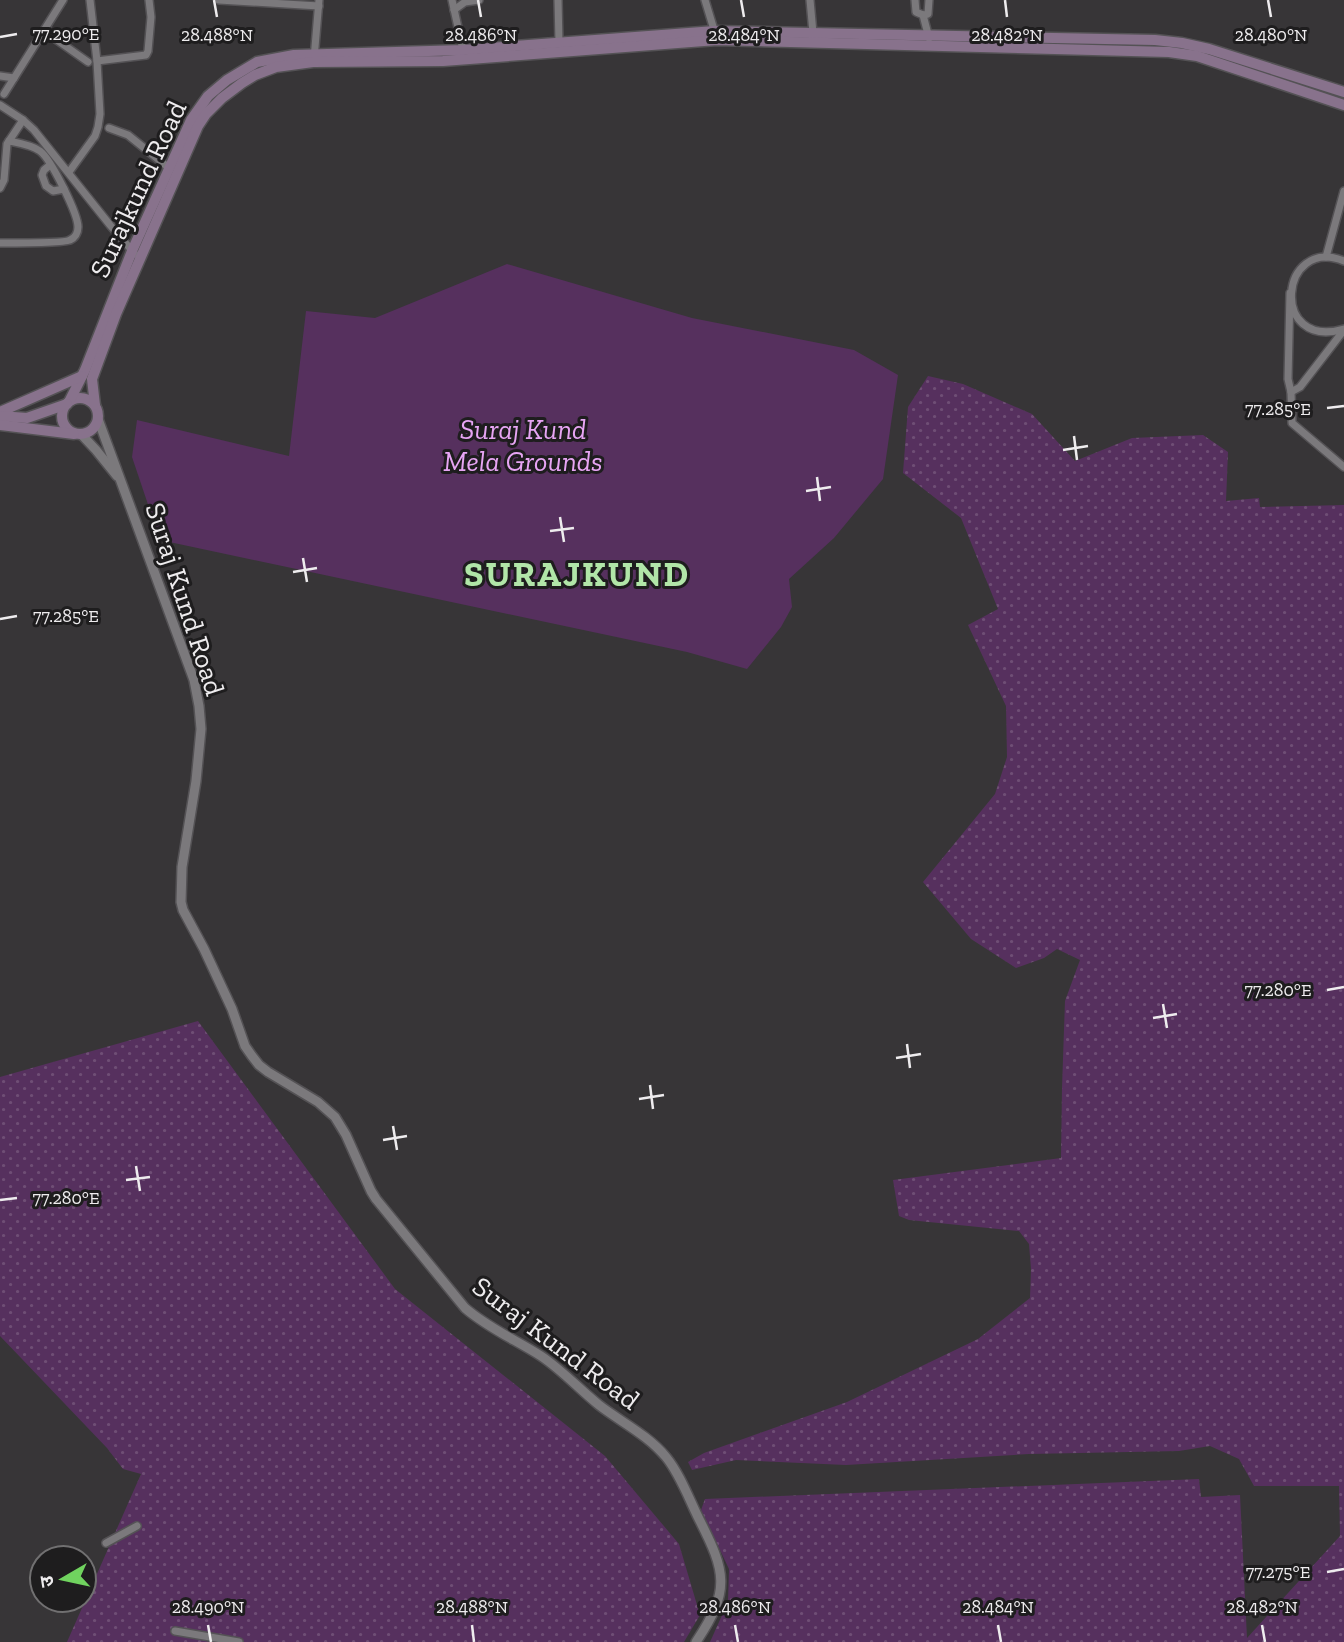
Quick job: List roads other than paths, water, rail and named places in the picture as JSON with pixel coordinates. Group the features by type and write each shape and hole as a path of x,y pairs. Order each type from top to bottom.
{"main road":[{"name":"Surajkund Road","path":"795,38 813,33 884,35 929,40 1180,53 1344,105"},
{"name":"Surajkund Road","path":"68,402 82,376 132,251 191,120 198,107 216,88 235,74 257,62 277,57 443,61 551,54 716,36"},
{"name":"Surajkund Road","path":"95,405 92,379 116,314 198,127 206,114 230,91 254,75 275,67 314,58 559,42 716,36 1154,40 1209,49 1344,92"},
{"path":"0,414 82,376"},
{"path":"0,414 27,418 80,398 95,405 98,412 98,419 91,430 78,434 0,425"},
{"path":"68,402 62,414 63,422 66,428 78,434"}],"street":[{"path":"4,94 63,0"},
{"path":"69,172 99,127 97,61 90,0"},
{"path":"97,61 146,55 149,0"},
{"path":"219,0 319,3 314,58"},
{"path":"452,0 463,50"},
{"path":"454,10 465,2 479,0"},
{"path":"558,0 559,42"},
{"path":"705,0 716,36"},
{"path":"810,0 813,33"},
{"path":"915,0 916,12 923,15 928,14 929,0"},
{"path":"923,15 929,40"},
{"path":"44,31 88,62"},
{"path":"0,76 14,78"},
{"path":"0,105 34,130 139,260"},
{"path":"0,188 5,180 5,147 23,120"},
{"path":"109,128 128,135 169,168"},
{"path":"0,243 65,242 71,240 78,227 72,204 44,155 37,149 5,147"},
{"path":"50,165 41,175 46,186 53,191 64,189"},
{"path":"1326,257 1344,191"},
{"path":"1344,261 1326,257 1312,260 1301,268 1293,280 1290,293 1288,379 1292,423 1344,467"},
{"path":"1290,293 1293,309 1301,322 1315,331 1330,333 1344,330"},
{"path":"1291,392 1300,387 1344,330"},
{"name":"Suraj Kund Road","path":"98,419 194,680 201,729 196,781 181,867 181,902 232,1009 245,1046 259,1065 318,1102 334,1117 346,1135 376,1199 465,1308 478,1320 548,1361 600,1406 657,1447 668,1460 707,1536 721,1574 722,1585 717,1605 696,1642"},
{"path":"78,434 96,450 122,483"},
{"path":"106,1543 137,1526"},
{"path":"175,1630 239,1642"}],"district":[{"name":"SURAJKUND","path":"577,574"}],"park label":[{"name":"Suraj Kund Mela Grounds","path":"523,445"}]}
